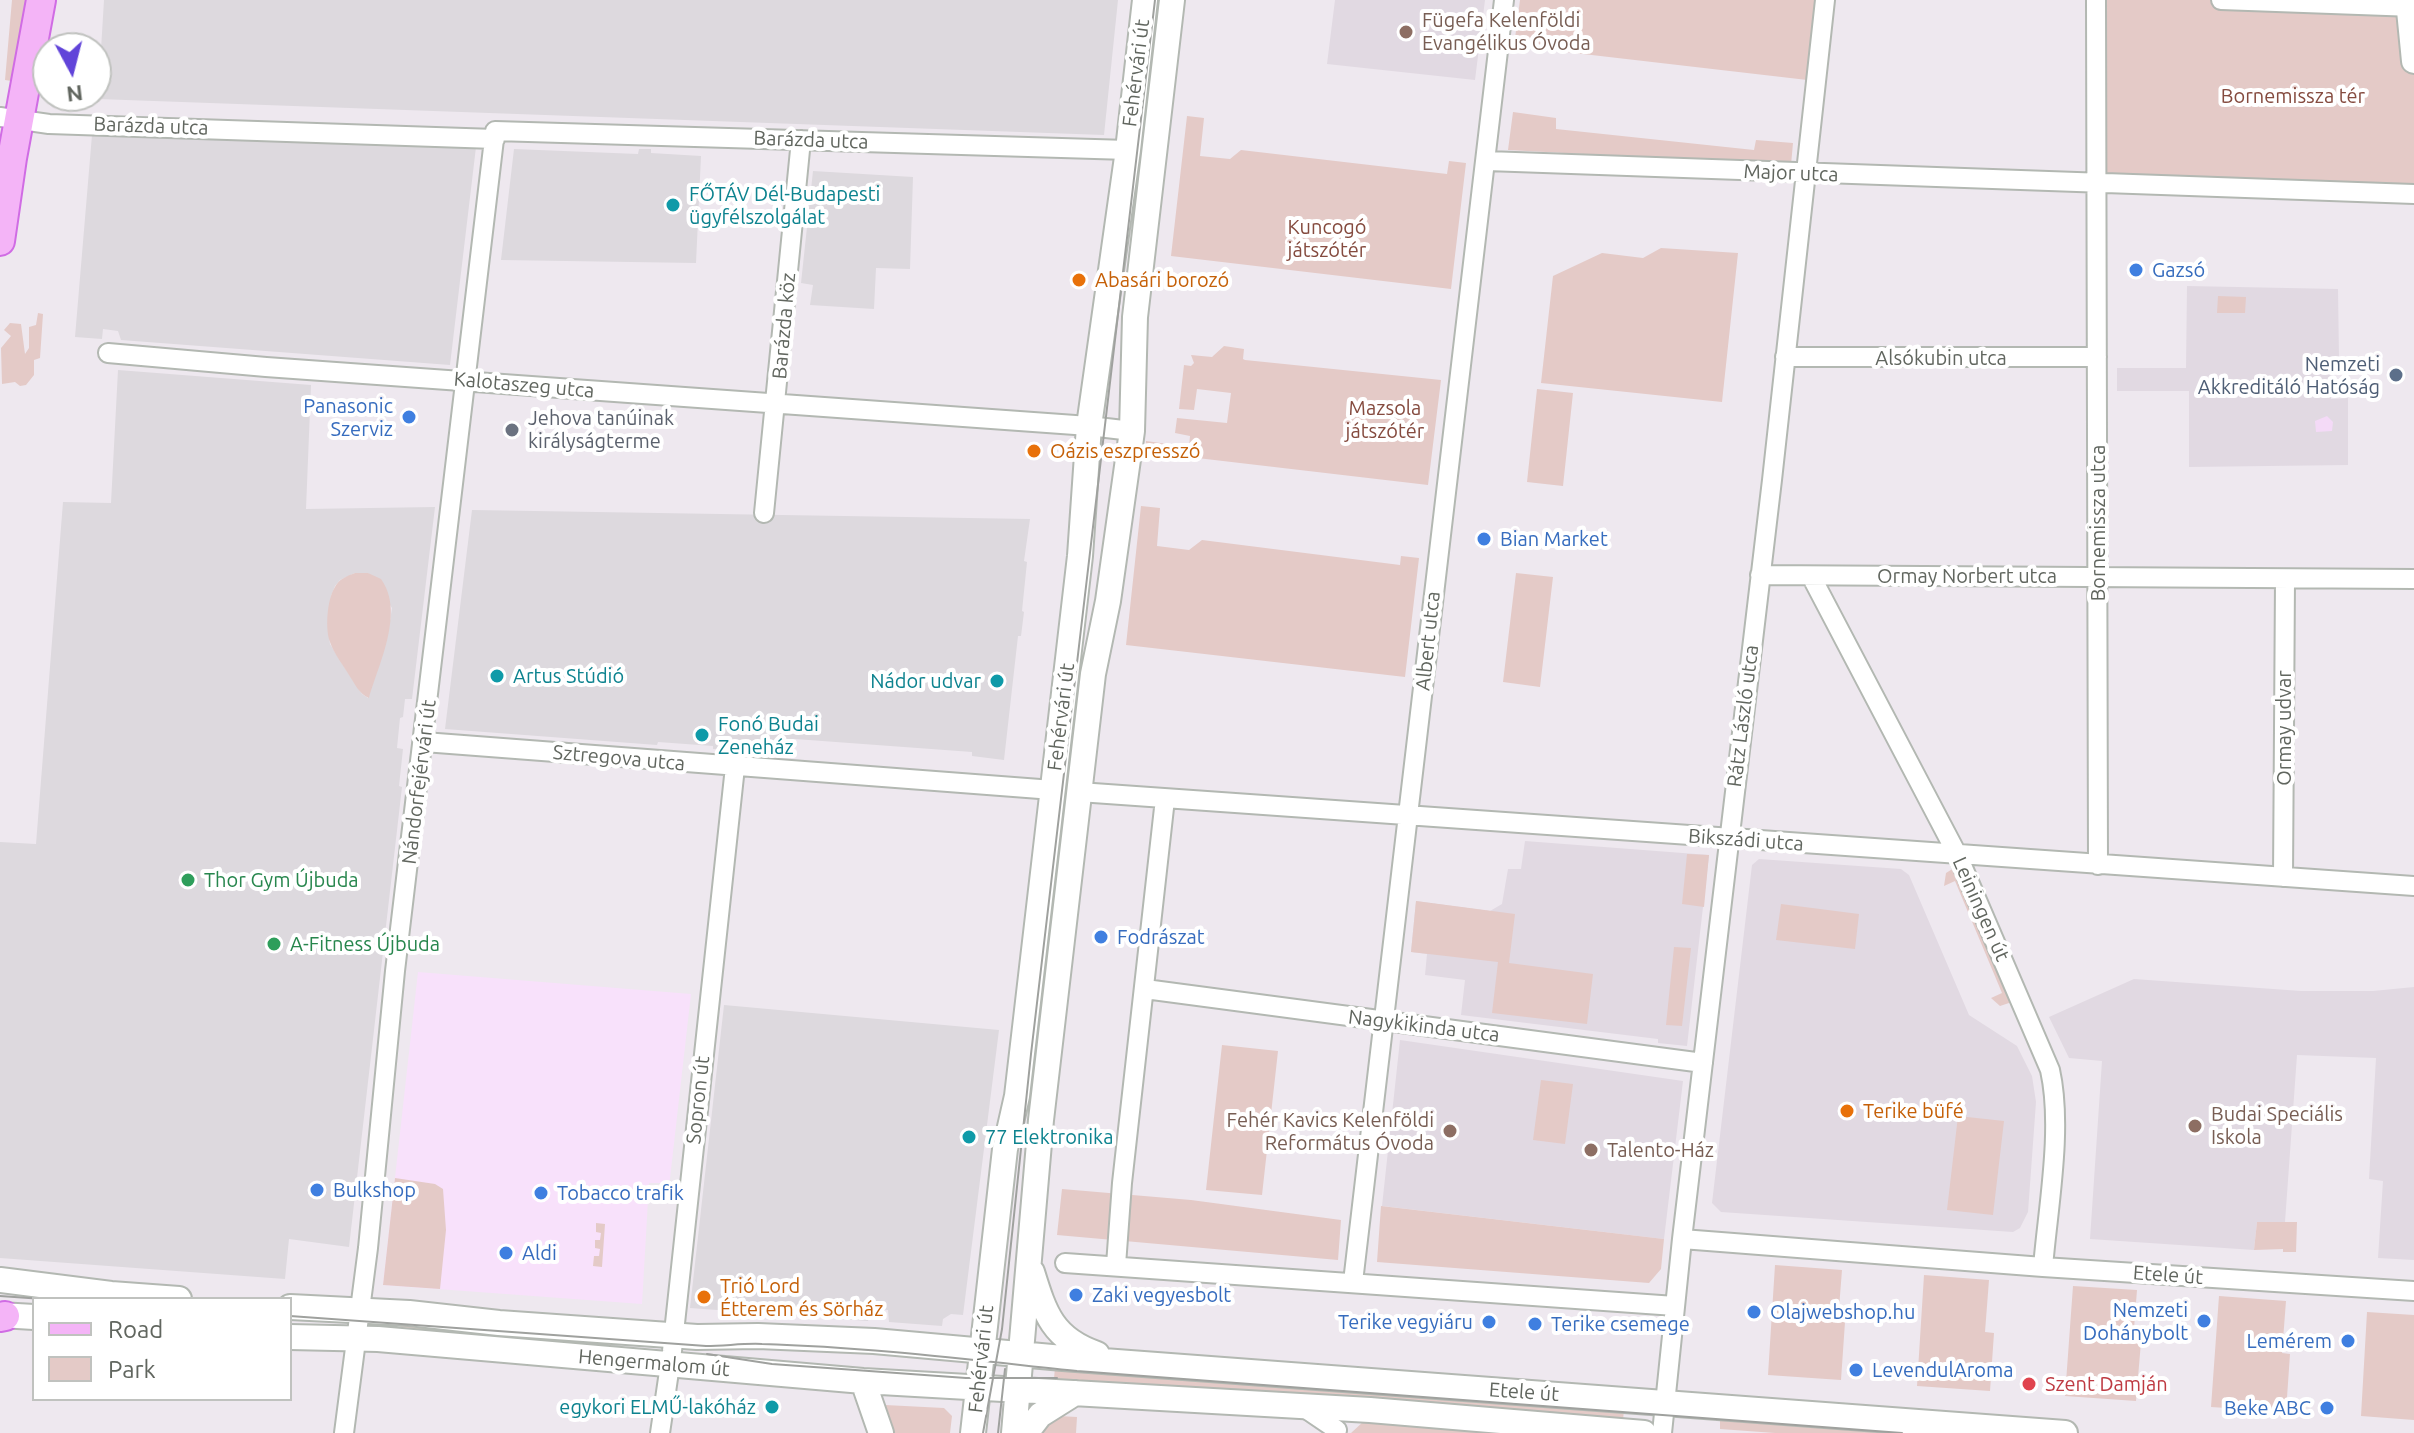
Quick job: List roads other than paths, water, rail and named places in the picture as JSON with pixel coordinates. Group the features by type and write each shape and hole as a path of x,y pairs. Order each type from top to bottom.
{"main road":[{"path":"0,241 10,118 41,0"},
{"name":"Fehérvári út","path":"973,1433 1005,1149 1017,1096 1080,556 1089,426 1128,150 1145,0"},
{"name":"Fehérvári út","path":"1014,1433 1041,1120 1079,792 1093,674 1108,601 1132,431 1135,317 1172,0"},
{"path":"2410,4 2414,61"},
{"path":"1030,1263 1054,1328 1075,1346 1118,1362"},
{"path":"0,1280 152,1297"},
{"name":"Hengermalom út","path":"292,1307 409,1313 499,1323 674,1335 874,1341 982,1350"},
{"path":"2,1316 32,1317"},
{"name":"Hengermalom út","path":"292,1337 357,1338 863,1381 1018,1391"},
{"name":"Etele út","path":"982,1350 2065,1433"},
{"path":"863,1381 881,1433"},
{"name":"Etele út","path":"1018,1391 1370,1410 1644,1433"},
{"path":"1026,1433 1030,1425 1052,1405 1077,1392"}],"street":[{"name":"Albert utca","path":"1353,1282 1504,0"},
{"name":"Rátz László utca","path":"1662,1433 1825,0"},
{"path":"2096,0 2095,182 2414,194"},
{"path":"2221,0 2410,4"},
{"name":"Barázda utca","path":"10,118 49,124 1128,150"},
{"name":"Nándorfejérvári út","path":"344,1433 360,1311 392,998 495,135"},
{"name":"Barázda köz","path":"764,513 801,140"},
{"name":"Major utca","path":"1487,161 2095,182"},
{"name":"Bornemissza utca","path":"2095,182 2098,865"},
{"name":"Kalotaszeg utca","path":"108,353 1132,431"},
{"name":"Alsókubin utca","path":"1785,357 2097,357"},
{"name":"Ormay Norbert utca","path":"1760,575 2414,579"},
{"name":"Leiningen út","path":"1811,576 1958,856 2050,1070 2054,1090 2054,1129 2043,1267"},
{"name":"Ormay udvar","path":"2283,877 2285,580"},
{"name":"Sztregova utca","path":"424,742 1053,790"},
{"name":"Sopron út","path":"660,1433 671,1365 735,767"},
{"name":"Bikszádi utca","path":"1079,792 2414,886"},
{"path":"1116,1265 1122,1183 1165,799"},
{"name":"Nagykikinda utca","path":"1145,989 1703,1063"},
{"name":"Etele út","path":"1682,1239 2414,1291"},
{"path":"1065,1263 1675,1306"},
{"path":"1300,1406 1326,1420 1337,1431 1370,1410"}],"tram line":[{"path":"983,1433 1002,1329 1031,1054 1155,0"},
{"path":"0,1296 32,1298"},
{"path":"292,1316 706,1346 755,1344 841,1348 1077,1371 1902,1433"},
{"path":"707,1354 772,1364 966,1378 1057,1378"},
{"path":"998,1433 1005,1369"}],"place":[{"name":"Fügefa Kelenföldi Evangélikus Óvoda","path":"1406,32"},
{"name":"FŐTÁV Dél-Budapesti ügyfélszolgálat","path":"673,205"},
{"name":"Gazsó","path":"2136,270"},
{"name":"Abasári borozó","path":"1079,280"},
{"name":"Nemzeti Akkreditáló Hatóság","path":"2396,375"},
{"name":"Panasonic Szerviz","path":"409,417"},
{"name":"Jehova tanúinak királyságterme","path":"512,430"},
{"name":"Oázis eszpresszó","path":"1034,451"},
{"name":"Bian Market","path":"1484,539"},
{"name":"Artus Stúdió","path":"497,676"},
{"name":"Nádor udvar","path":"997,681"},
{"name":"Fonó Budai Zeneház","path":"702,735"},
{"name":"Thor Gym Újbuda","path":"188,880"},
{"name":"Fodrászat","path":"1101,937"},
{"name":"A-Fitness Újbuda","path":"274,944"},
{"name":"Terike büfé","path":"1847,1111"},
{"name":"Budai Speciális Iskola","path":"2195,1126"},
{"name":"Fehér Kavics Kelenföldi Református Óvoda","path":"1450,1131"},
{"name":"77 Elektronika","path":"969,1137"},
{"name":"Talento-Ház","path":"1591,1150"},
{"name":"Bulkshop","path":"317,1190"},
{"name":"Tobacco trafik","path":"541,1193"},
{"name":"Aldi","path":"506,1253"},
{"name":"Zaki vegyesbolt","path":"1076,1295"},
{"name":"Trió Lord Étterem és Sörház","path":"704,1297"},
{"name":"Olajwebshop.hu","path":"1754,1312"},
{"name":"Nemzeti Dohánybolt","path":"2204,1321"},
{"name":"Terike vegyiáru","path":"1489,1322"},
{"name":"Terike csemege","path":"1535,1324"},
{"name":"Lemérem","path":"2348,1341"},
{"name":"LevendulAroma","path":"1856,1370"},
{"name":"Szent Damján","path":"2029,1384"},
{"name":"egykori ELMŰ-lakóház","path":"772,1407"},
{"name":"Beke ABC","path":"2327,1408"}],"park label":[{"name":"Bornemissza tér","path":"2293,96"},
{"name":"Kuncogó játszótér","path":"1327,238"},
{"name":"Mazsola játszótér","path":"1385,420"}]}
